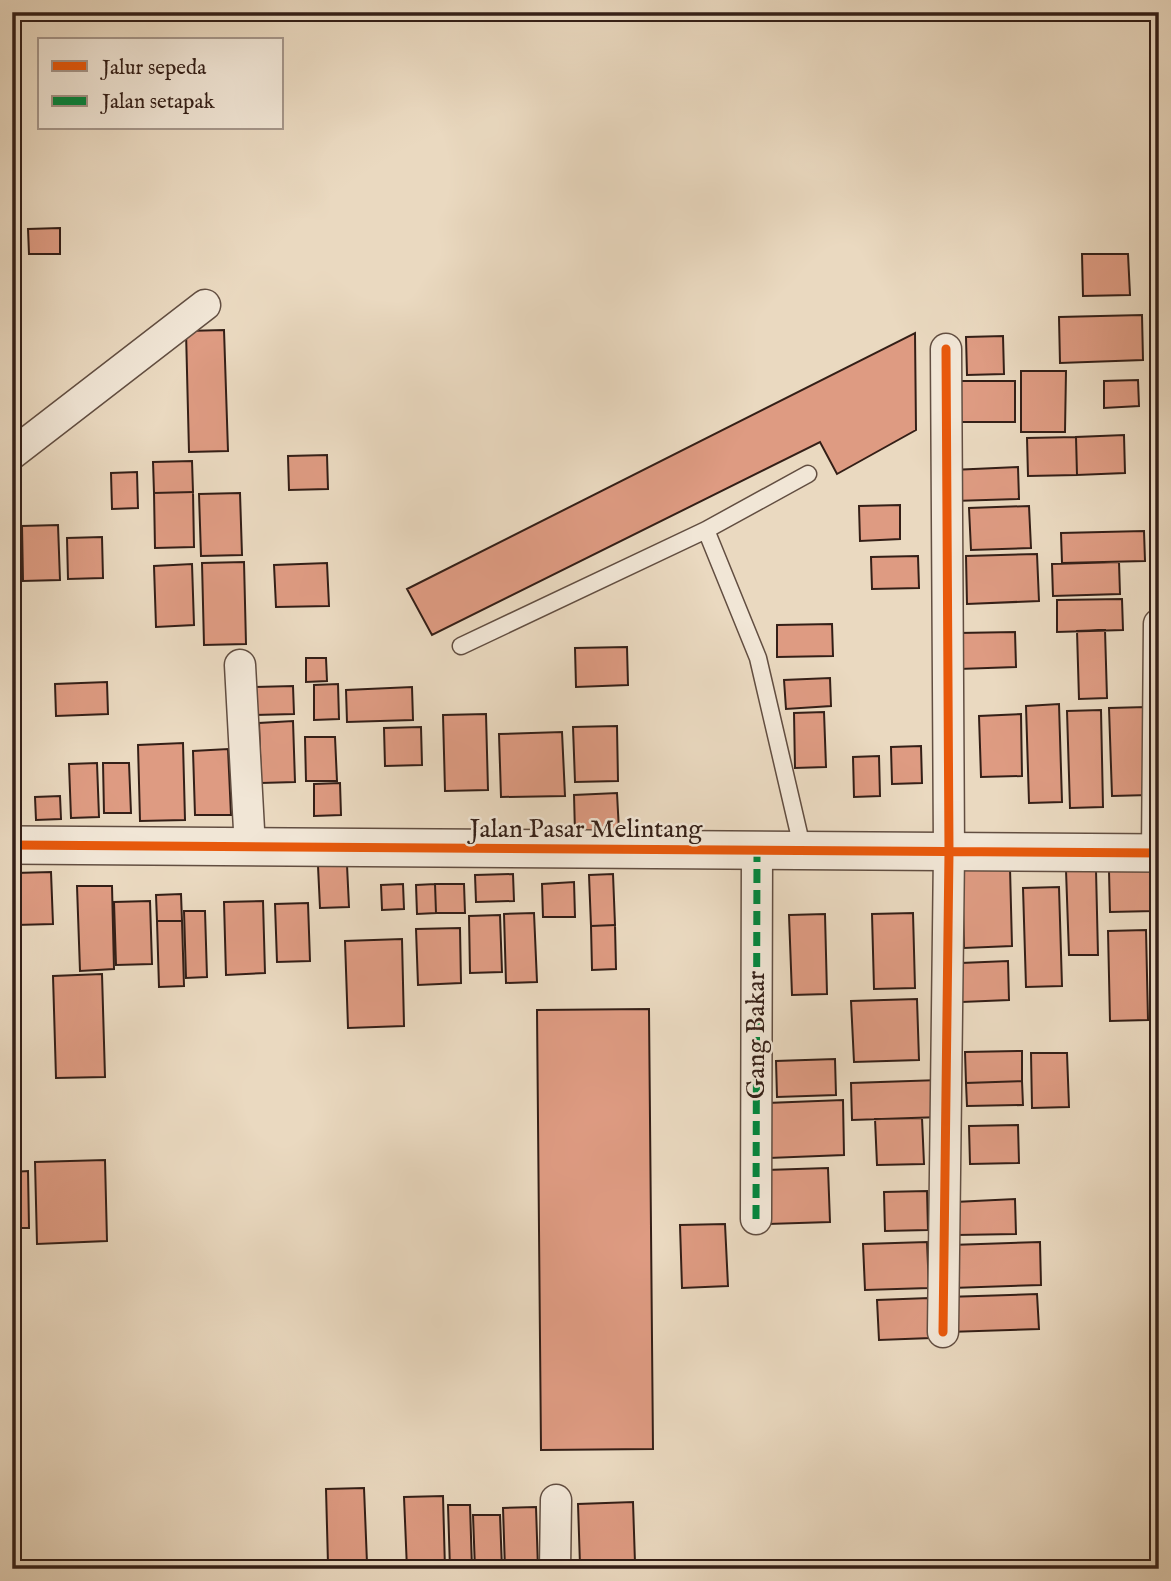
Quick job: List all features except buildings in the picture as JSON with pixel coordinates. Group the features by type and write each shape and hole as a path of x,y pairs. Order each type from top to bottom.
{"street":[{"path":"12,454 205,305"},
{"path":"943,1332 949,852 946,349"},
{"path":"1158,853 1159,624"},
{"path":"240,665 250,848"},
{"name":"Jalan Pasar Melintang","path":"12,845 1158,853"},
{"name":"Gang Bakar","path":"756,1219 757,851"},
{"path":"555,1569 556,1500"}],"lane":[{"path":"461,646 706,530 808,474"},
{"path":"706,530 758,658 803,851"}],"marked path":[{"path":"756,1219 757,851"}],"cycle path":[{"path":"943,1332 949,852 946,349"},
{"path":"12,845 1159,853"}]}
